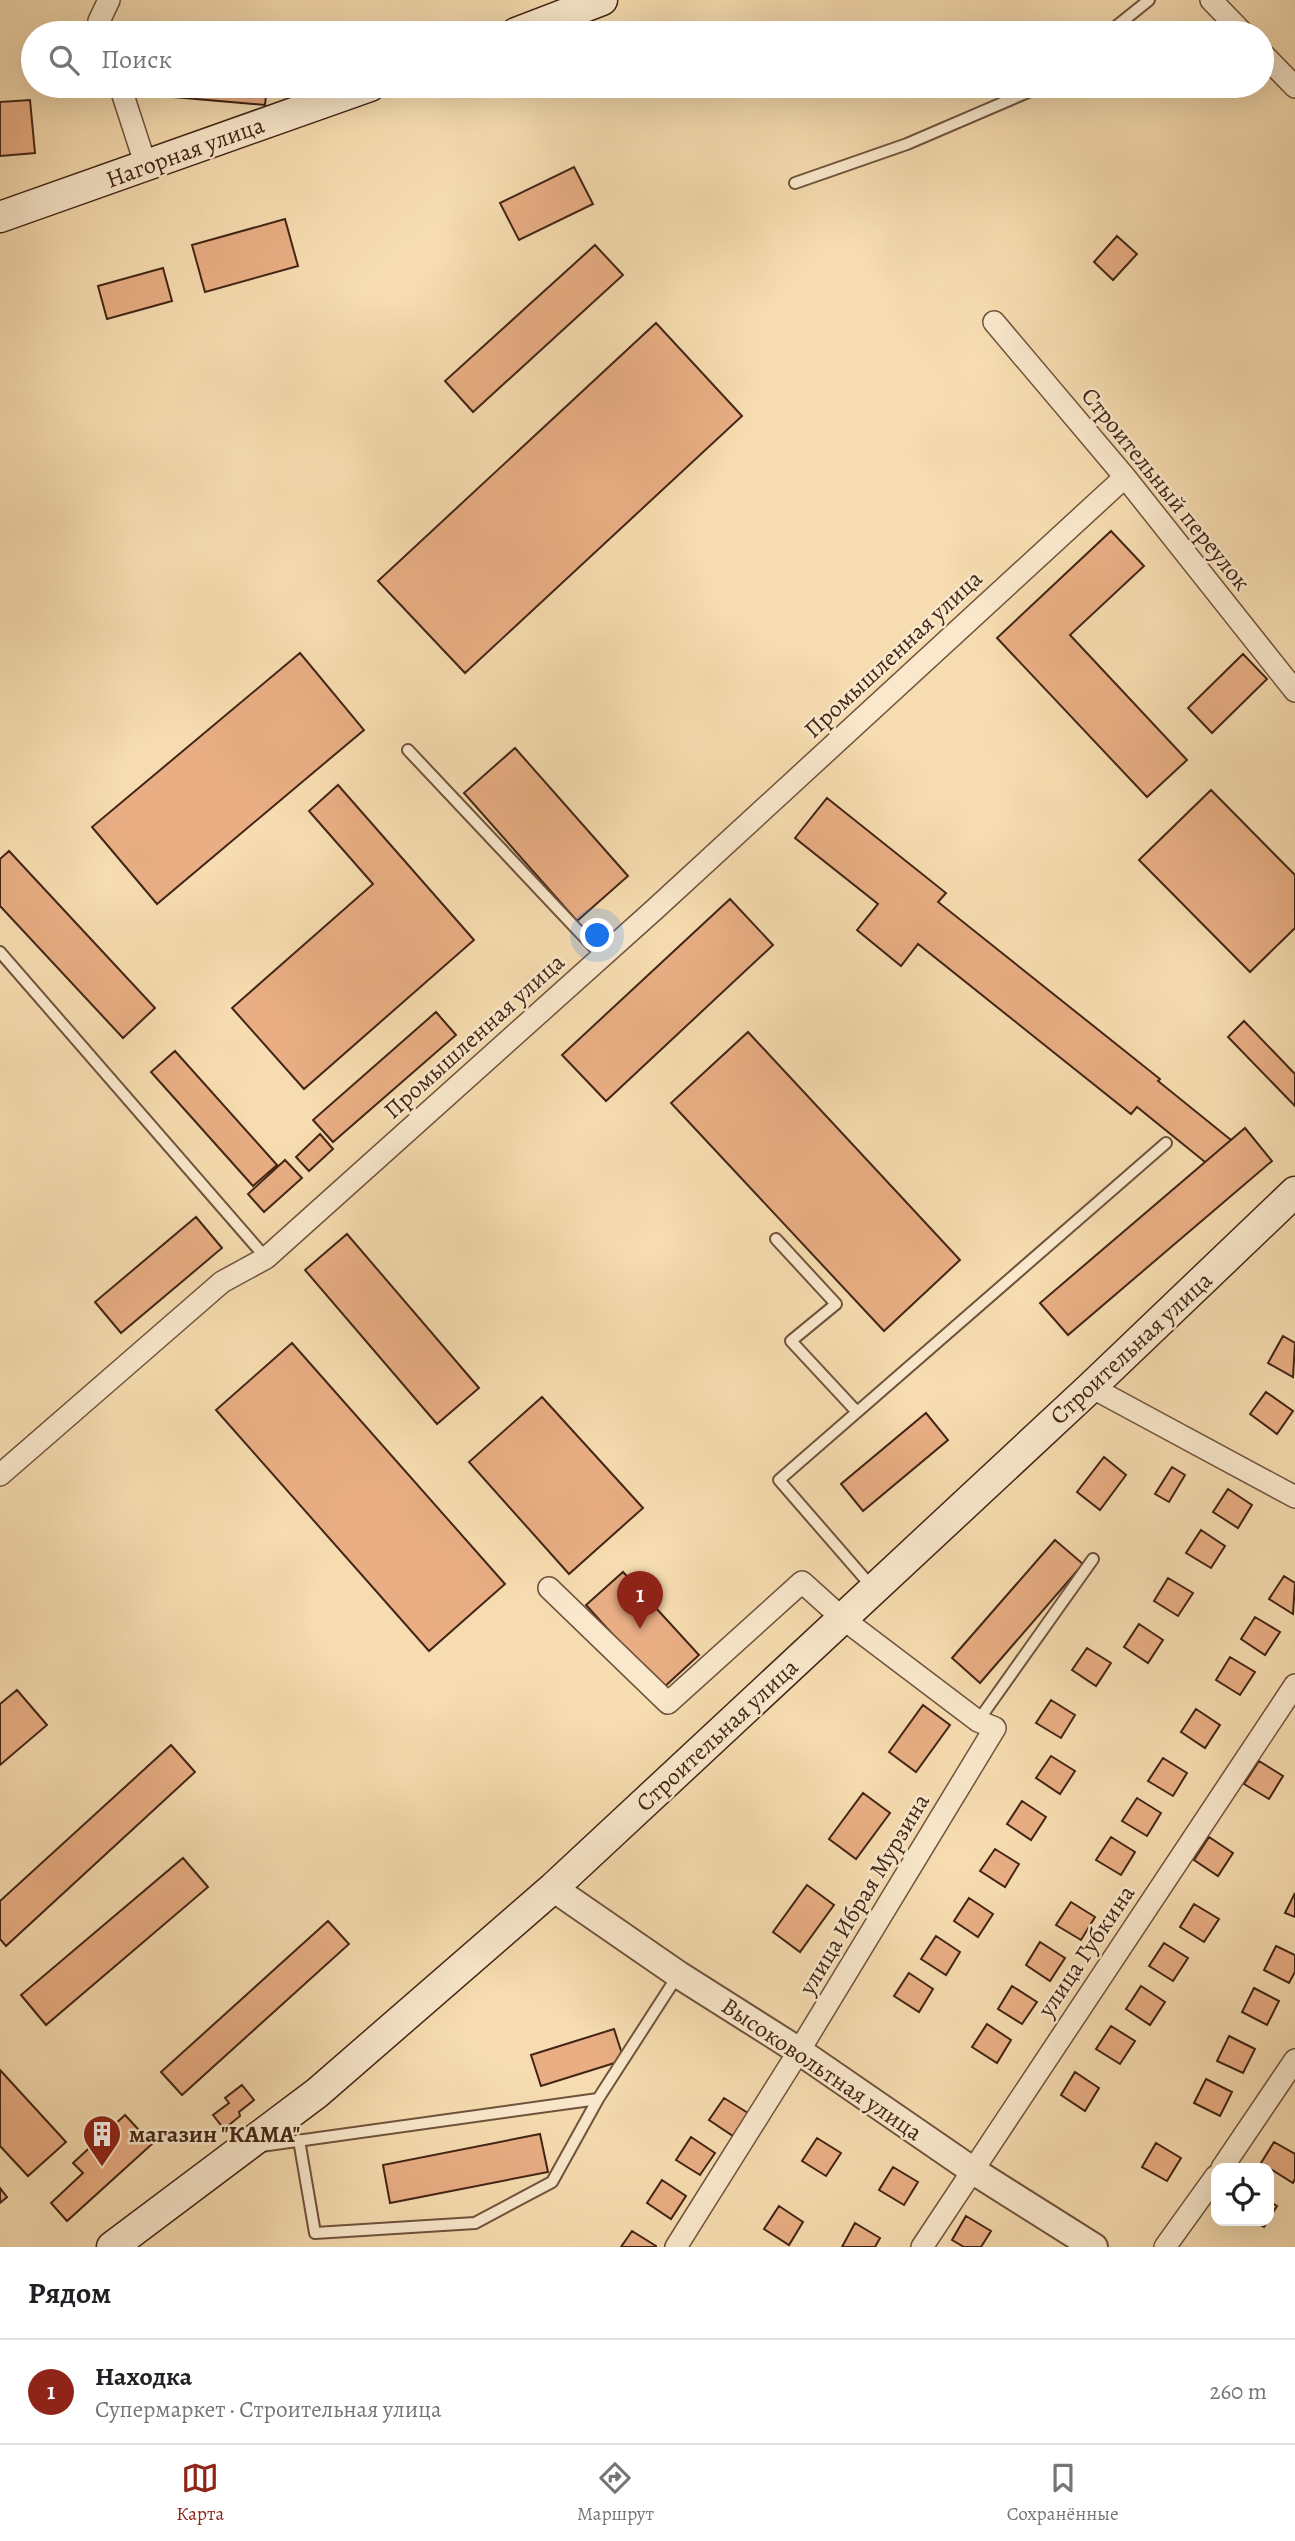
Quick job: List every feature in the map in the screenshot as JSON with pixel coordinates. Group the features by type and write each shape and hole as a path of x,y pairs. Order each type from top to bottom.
{"main road":[{"path":"547,21 602,0"},
{"name":"Нагорная улица","path":"0,217 336,98"},
{"name":"Строительная улица","path":"112,2247 317,2093 553,1888 1091,1387 1295,1192"}],"street":[{"path":"99,21 109,0"},
{"path":"1211,0 1231,21"},
{"path":"1274,65 1295,87"},
{"path":"124,98 146,166"},
{"name":"Строительный переулок","path":"994,322 1125,477 1295,691"},
{"name":"Промышленная улица","path":"0,1475 222,1282 266,1258 602,956 1125,477"},
{"path":"1091,1387 1295,1497"},
{"path":"549,1588 668,1703 802,1582 842,1618 978,1721"},
{"name":"улица Губкина","path":"922,2247 1295,1685"},
{"name":"улица Ибрая Мурзина","path":"676,2247 799,2051 995,1728 978,1721"},
{"name":"Высоковольтная улица","path":"553,1888 679,1975 799,2051 972,2169 1094,2247"},
{"path":"1225,2163 1295,2060"},
{"path":"1165,2247 1211,2183"}],"lane":[{"path":"1123,21 1149,0"},
{"path":"795,183 907,144 1014,98"},
{"path":"408,750 602,956"},
{"path":"0,952 266,1258"},
{"path":"873,1589 779,1480 1166,1143"},
{"path":"776,1240 836,1304 791,1341 857,1412"},
{"path":"978,1721 1093,1559"},
{"path":"299,2140 315,2233 475,2223 552,2182 598,2099 679,1975"},
{"path":"244,2148 598,2099"}],"building":[{"path":"185,98 266,98 265,105"},
{"path":"30,100 35,153 0,156 0,102"},
{"path":"574,167 593,204 519,240 500,203"},
{"path":"285,219 298,266 205,292 192,245"},
{"path":"1117,236 1137,254 1113,280 1094,262"},
{"path":"595,245 623,275 473,412 445,381"},
{"path":"163,268 172,301 107,319 98,286"},
{"path":"656,323 742,416 465,673 378,581"},
{"path":"1111,531 1144,566 1070,635 1187,760 1147,797 997,638"},
{"path":"300,653 364,730 157,904 92,827"},
{"path":"1243,654 1267,679 1212,733 1188,708"},
{"path":"515,748 628,876 577,921 464,793"},
{"path":"338,785 474,940 304,1089 232,1008 373,884 309,811"},
{"path":"1211,790 1295,875 1295,928 1250,972 1139,860"},
{"path":"827,798 946,893 938,902 1160,1079 1158,1081 1231,1140 1205,1162 1137,1107 1131,1114 918,944 901,966 857,930 878,904 795,838"},
{"path":"9,851 155,1008 123,1038 0,906 0,859"},
{"path":"730,899 773,945 606,1101 562,1055"},
{"path":"436,1012 456,1035 333,1142 313,1120"},
{"path":"1244,1021 1295,1074 1295,1106 1228,1037"},
{"path":"748,1032 960,1260 884,1331 671,1103"},
{"path":"175,1051 277,1165 253,1186 151,1072"},
{"path":"1245,1128 1272,1161 1068,1335 1040,1303"},
{"path":"320,1134 333,1149 309,1171 296,1157"},
{"path":"285,1160 302,1178 264,1212 248,1194"},
{"path":"196,1217 222,1248 121,1333 95,1302"},
{"path":"347,1234 479,1388 437,1424 305,1270"},
{"path":"1283,1336 1295,1343 1293,1377 1268,1363"},
{"path":"292,1343 505,1584 429,1651 216,1410"},
{"path":"1266,1392 1293,1411 1277,1434 1250,1414"},
{"path":"542,1397 643,1508 569,1574 469,1462"},
{"path":"926,1413 948,1440 863,1511 841,1484"},
{"path":"1104,1457 1126,1475 1100,1510 1077,1492"},
{"path":"1172,1467 1185,1475 1169,1502 1155,1494"},
{"path":"1228,1489 1252,1505 1238,1528 1213,1512"},
{"path":"1201,1530 1225,1546 1211,1568 1186,1553"},
{"path":"1055,1540 1083,1564 980,1683 952,1658"},
{"path":"623,1572 699,1655 662,1689 586,1605"},
{"path":"1284,1576 1295,1583 1293,1614 1269,1599"},
{"path":"1168,1578 1193,1593 1178,1616 1154,1601"},
{"path":"1255,1617 1280,1632 1265,1655 1241,1639"},
{"path":"1139,1624 1163,1640 1148,1663 1124,1647"},
{"path":"1087,1648 1111,1663 1096,1686 1072,1670"},
{"path":"1230,1657 1255,1672 1240,1695 1216,1680"},
{"path":"17,1690 47,1725 0,1765 0,1704"},
{"path":"1051,1700 1075,1715 1061,1738 1036,1723"},
{"path":"923,1705 950,1725 916,1772 889,1752"},
{"path":"1196,1709 1220,1725 1205,1748 1181,1732"},
{"path":"171,1745 195,1772 6,1946 0,1939 0,1901"},
{"path":"1051,1756 1075,1771 1060,1794 1036,1778"},
{"path":"1163,1758 1187,1773 1173,1796 1148,1781"},
{"path":"1259,1761 1283,1776 1269,1799 1244,1784"},
{"path":"863,1793 890,1813 856,1859 829,1839"},
{"path":"1137,1798 1161,1813 1147,1836 1122,1821"},
{"path":"1022,1801 1046,1817 1031,1840 1007,1824"},
{"path":"1111,1837 1135,1852 1121,1875 1096,1860"},
{"path":"1209,1837 1233,1853 1218,1876 1194,1860"},
{"path":"995,1849 1019,1864 1005,1887 980,1871"},
{"path":"183,1858 208,1887 46,2025 21,1995"},
{"path":"807,1885 834,1905 800,1952 773,1932"},
{"path":"1295,1893 1295,1917 1285,1913"},
{"path":"969,1898 993,1914 978,1937 954,1921"},
{"path":"1071,1902 1095,1917 1081,1940 1056,1925"},
{"path":"1194,1904 1219,1919 1204,1942 1180,1927"},
{"path":"328,1921 349,1944 182,2095 161,2072"},
{"path":"936,1936 960,1952 946,1975 921,1959"},
{"path":"1040,1942 1065,1958 1050,1981 1026,1965"},
{"path":"1164,1943 1188,1958 1173,1981 1149,1966"},
{"path":"1276,1946 1295,1955 1295,1972 1289,1983 1264,1970"},
{"path":"909,1973 933,1989 919,2012 894,1996"},
{"path":"1012,1986 1037,2002 1022,2024 998,2009"},
{"path":"1141,1986 1165,2002 1150,2025 1126,2009"},
{"path":"1254,1988 1279,2001 1267,2025 1242,2012"},
{"path":"987,2024 1011,2040 997,2063 972,2047"},
{"path":"1111,2026 1135,2041 1120,2064 1096,2049"},
{"path":"614,2029 624,2060 541,2086 531,2055"},
{"path":"1229,2036 1255,2049 1243,2073 1217,2061"},
{"path":"0,2070 66,2142 28,2176 0,2146"},
{"path":"1075,2072 1099,2088 1085,2111 1061,2095"},
{"path":"1206,2079 1232,2092 1220,2116 1194,2103"},
{"path":"242,2085 254,2100 224,2129 213,2115 229,2103 225,2098"},
{"path":"724,2098 748,2113 733,2136 709,2120"},
{"name":"магазин \"КАМА\"","path":"125,2115 152,2144 67,2221 51,2203 83,2173 73,2163"},
{"path":"540,2134 548,2172 390,2203 383,2165"},
{"path":"691,2137 715,2153 700,2175 676,2160"},
{"path":"817,2138 841,2153 826,2176 802,2161"},
{"path":"1274,2142 1295,2154 1293,2183 1274,2171 1274,2163 1261,2163"},
{"path":"1156,2143 1181,2158 1167,2181 1142,2167"},
{"path":"893,2167 918,2182 904,2205 879,2190"},
{"path":"662,2180 686,2196 671,2219 647,2203"},
{"path":"0,2188 7,2197 0,2203"},
{"path":"779,2206 803,2222 789,2245 764,2229"},
{"path":"966,2216 991,2231 981,2247 964,2247 952,2240"},
{"path":"855,2223 880,2238 875,2247 842,2247"},
{"path":"632,2231 656,2246 656,2247 621,2247"}],"place":[{"name":"Находка","path":"640,1629"},
{"name":"магазин \"КАМА\"","path":"102,2168"}]}
